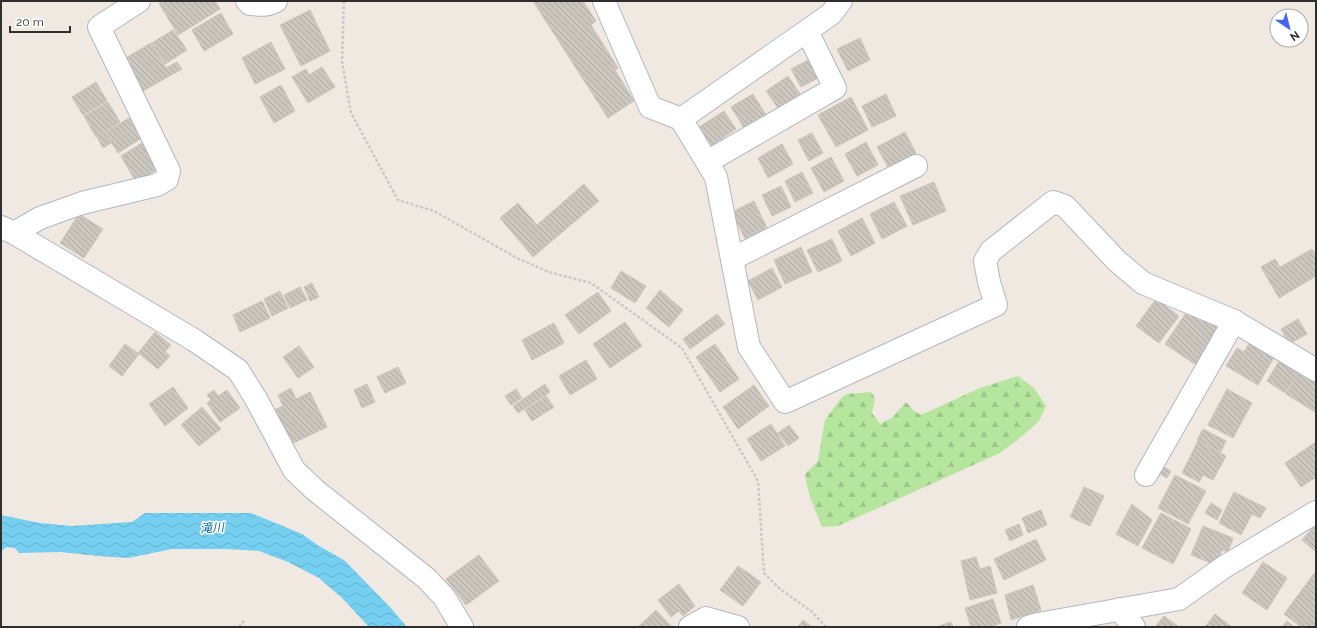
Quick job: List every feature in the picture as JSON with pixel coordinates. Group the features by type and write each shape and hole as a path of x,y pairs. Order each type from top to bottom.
{"street":[{"path":"8,230 82,203 157,185 167,179 169,171 99,27 139,1"},
{"path":"247,1 250,4 270,5 276,1"},
{"path":"604,1 650,107 681,119 716,177 749,347 785,402 996,305 984,261 991,251 1053,202 1065,206 1117,261 1143,283 1234,321 1316,370"},
{"path":"681,119 831,14 841,1"},
{"path":"707,162 836,88 807,31"},
{"path":"732,259 916,166"},
{"path":"8,230 194,340 238,370 256,399 294,470 315,490 426,578 444,597 462,627"},
{"path":"1146,475 1234,321"},
{"path":"1035,626 1119,609 1179,599 1224,567 1316,512"},
{"path":"1119,609 1134,627"},
{"path":"690,627 706,618 738,627"}],"path":[{"path":"344,1 342,62 350,113 398,200 434,211 530,264 549,272 591,283 682,348 758,481 764,573 780,589 811,611 826,627"},
{"path":"239,627 245,619"}],"green space":[{"path":"1018,376 1034,388 1046,406 1039,421 1020,438 1000,453 838,526 822,527 809,494 805,474 818,461 825,420 842,397 847,394 871,392 875,398 872,413 880,424 893,417 906,402 914,411 921,415 980,388"}],"water":[{"name":"滝川","path":"145,513 251,513 302,534 319,546 344,560 390,607 407,627 369,627 342,598 319,578 288,562 259,551 226,549 172,549 128,558 61,552 19,553 15,548 7,547 1,551 1,515 40,523 72,526 132,522"}],"building":[{"path":"162,1 215,1 220,9 178,35 159,3"},
{"path":"533,1 583,1 596,21 591,25 618,68 615,70 634,101 608,118"},
{"path":"310,10 330,51 301,66 280,25"},
{"path":"221,13 233,34 204,51 192,30"},
{"path":"173,30 187,50 165,64 152,43"},
{"path":"860,38 870,60 848,71 837,49"},
{"path":"271,42 285,69 255,84 242,58"},
{"path":"151,43 166,68 177,62 182,69 143,91 124,59"},
{"path":"810,59 820,77 801,87 791,69"},
{"path":"322,67 335,87 308,103 292,77 306,69 309,75"},
{"path":"788,76 800,94 778,108 766,91"},
{"path":"96,82 107,101 83,115 72,97"},
{"path":"281,85 295,111 274,123 260,97"},
{"path":"753,94 766,115 744,128 731,107"},
{"path":"886,94 896,116 872,127 862,106"},
{"path":"851,97 868,130 836,147 818,115"},
{"path":"108,102 120,122 96,137 84,116"},
{"path":"724,111 736,129 711,146 699,127"},
{"path":"129,118 135,127 111,142 106,132"},
{"path":"136,127 142,138 118,153 111,142"},
{"path":"105,132 111,143 103,148 97,137"},
{"path":"905,132 916,153 888,167 877,147"},
{"path":"812,133 823,153 809,161 798,140"},
{"path":"866,142 878,165 857,176 845,154"},
{"path":"142,143 158,169 136,182 121,156"},
{"path":"782,144 793,164 768,178 758,158"},
{"path":"831,157 844,181 824,192 811,168"},
{"path":"802,172 813,193 795,202 785,181"},
{"path":"934,182 946,211 913,225 900,196"},
{"path":"584,184 599,201 533,257 500,218 518,203 537,225"},
{"path":"781,186 791,207 772,216 762,195"},
{"path":"754,201 767,228 745,239 732,212"},
{"path":"894,202 907,226 882,239 870,214"},
{"path":"79,214 103,229 84,258 60,243"},
{"path":"862,218 875,243 851,256 838,231"},
{"path":"832,239 842,261 818,272 807,250"},
{"path":"801,247 812,272 785,284 774,260"},
{"path":"1312,249 1316,255 1316,276 1279,298 1261,267 1275,259 1280,267"},
{"path":"772,268 782,287 758,300 748,281"},
{"path":"621,271 646,286 635,303 611,288"},
{"path":"312,283 319,297 310,301 304,287"},
{"path":"300,287 307,300 290,308 284,295"},
{"path":"660,290 683,310 669,327 646,308"},
{"path":"280,291 288,308 272,316 264,299"},
{"path":"598,292 611,311 579,334 565,315"},
{"path":"1156,299 1179,316 1159,343 1136,326"},
{"path":"262,301 270,318 240,332 233,315"},
{"path":"1190,307 1221,328 1196,365 1165,344"},
{"path":"717,314 725,324 690,349 683,339"},
{"path":"1298,319 1307,334 1289,344 1281,329"},
{"path":"625,322 642,346 610,368 593,344"},
{"path":"554,323 564,343 532,360 522,340"},
{"path":"155,332 171,345 165,352 170,356 158,369 138,353"},
{"path":"1252,339 1276,354 1258,385 1226,366 1237,348 1244,352"},
{"path":"125,344 139,354 122,376 109,366"},
{"path":"715,344 739,379 720,392 696,357"},
{"path":"299,346 314,367 298,378 283,357"},
{"path":"586,360 597,379 570,395 559,376"},
{"path":"1279,361 1298,373 1285,393 1267,381"},
{"path":"398,367 406,383 385,393 377,377"},
{"path":"1299,372 1316,383 1315,412 1286,394"},
{"path":"367,384 375,402 362,408 354,390"},
{"path":"545,384 550,392 518,413 513,406"},
{"path":"754,385 769,406 738,429 723,407"},
{"path":"173,387 188,408 165,426 149,404"},
{"path":"291,388 296,399 310,392 327,427 289,445 272,411 283,406 278,395"},
{"path":"516,389 522,398 511,405 505,396"},
{"path":"1227,389 1252,403 1233,438 1208,425"},
{"path":"214,390 218,396 227,390 240,408 220,422 207,403 211,400 207,395"},
{"path":"546,396 554,407 532,421 525,410"},
{"path":"202,407 221,429 199,446 181,425"},
{"path":"771,424 785,446 761,461 747,439"},
{"path":"789,425 799,438 788,446 778,433"},
{"path":"1203,429 1226,441 1221,452 1197,440"},
{"path":"1198,441 1226,456 1213,480 1203,475 1199,482 1182,473"},
{"path":"1316,442 1316,477 1301,487 1285,463"},
{"path":"1160,465 1171,471 1167,478 1155,471"},
{"path":"1175,475 1206,491 1188,524 1158,508"},
{"path":"1084,487 1104,496 1090,526 1070,517"},
{"path":"1234,492 1266,508 1260,518 1252,514 1241,535 1219,523"},
{"path":"1211,503 1222,510 1217,520 1205,513"},
{"path":"1132,504 1152,520 1138,546 1116,534"},
{"path":"1041,510 1047,525 1028,533 1022,518"},
{"path":"1161,513 1191,529 1173,564 1142,548"},
{"path":"1019,524 1023,535 1010,541 1005,530"},
{"path":"1316,524 1316,552 1302,540"},
{"path":"1203,526 1233,538 1228,552 1222,550 1216,565 1191,555"},
{"path":"1036,539 1046,560 1004,580 994,559"},
{"path":"479,555 499,581 466,605 446,579"},
{"path":"976,557 980,569 990,566 997,593 970,600 961,561"},
{"path":"1263,562 1287,578 1267,610 1242,593"},
{"path":"738,566 761,582 743,606 720,590"},
{"path":"1316,571 1316,627 1301,627 1284,614"},
{"path":"679,584 695,606 683,616 679,611 671,617 658,600"},
{"path":"1033,585 1041,610 1011,620 1005,595"},
{"path":"993,599 1001,623 990,627 971,627 965,608"},
{"path":"656,610 671,626 638,627"},
{"path":"1215,614 1232,627 1205,627"},
{"path":"1164,616 1179,627 1155,627"},
{"path":"803,620 812,627 798,627"},
{"path":"1287,621 1294,627 1282,627"},
{"path":"951,622 953,627 936,627"}]}
